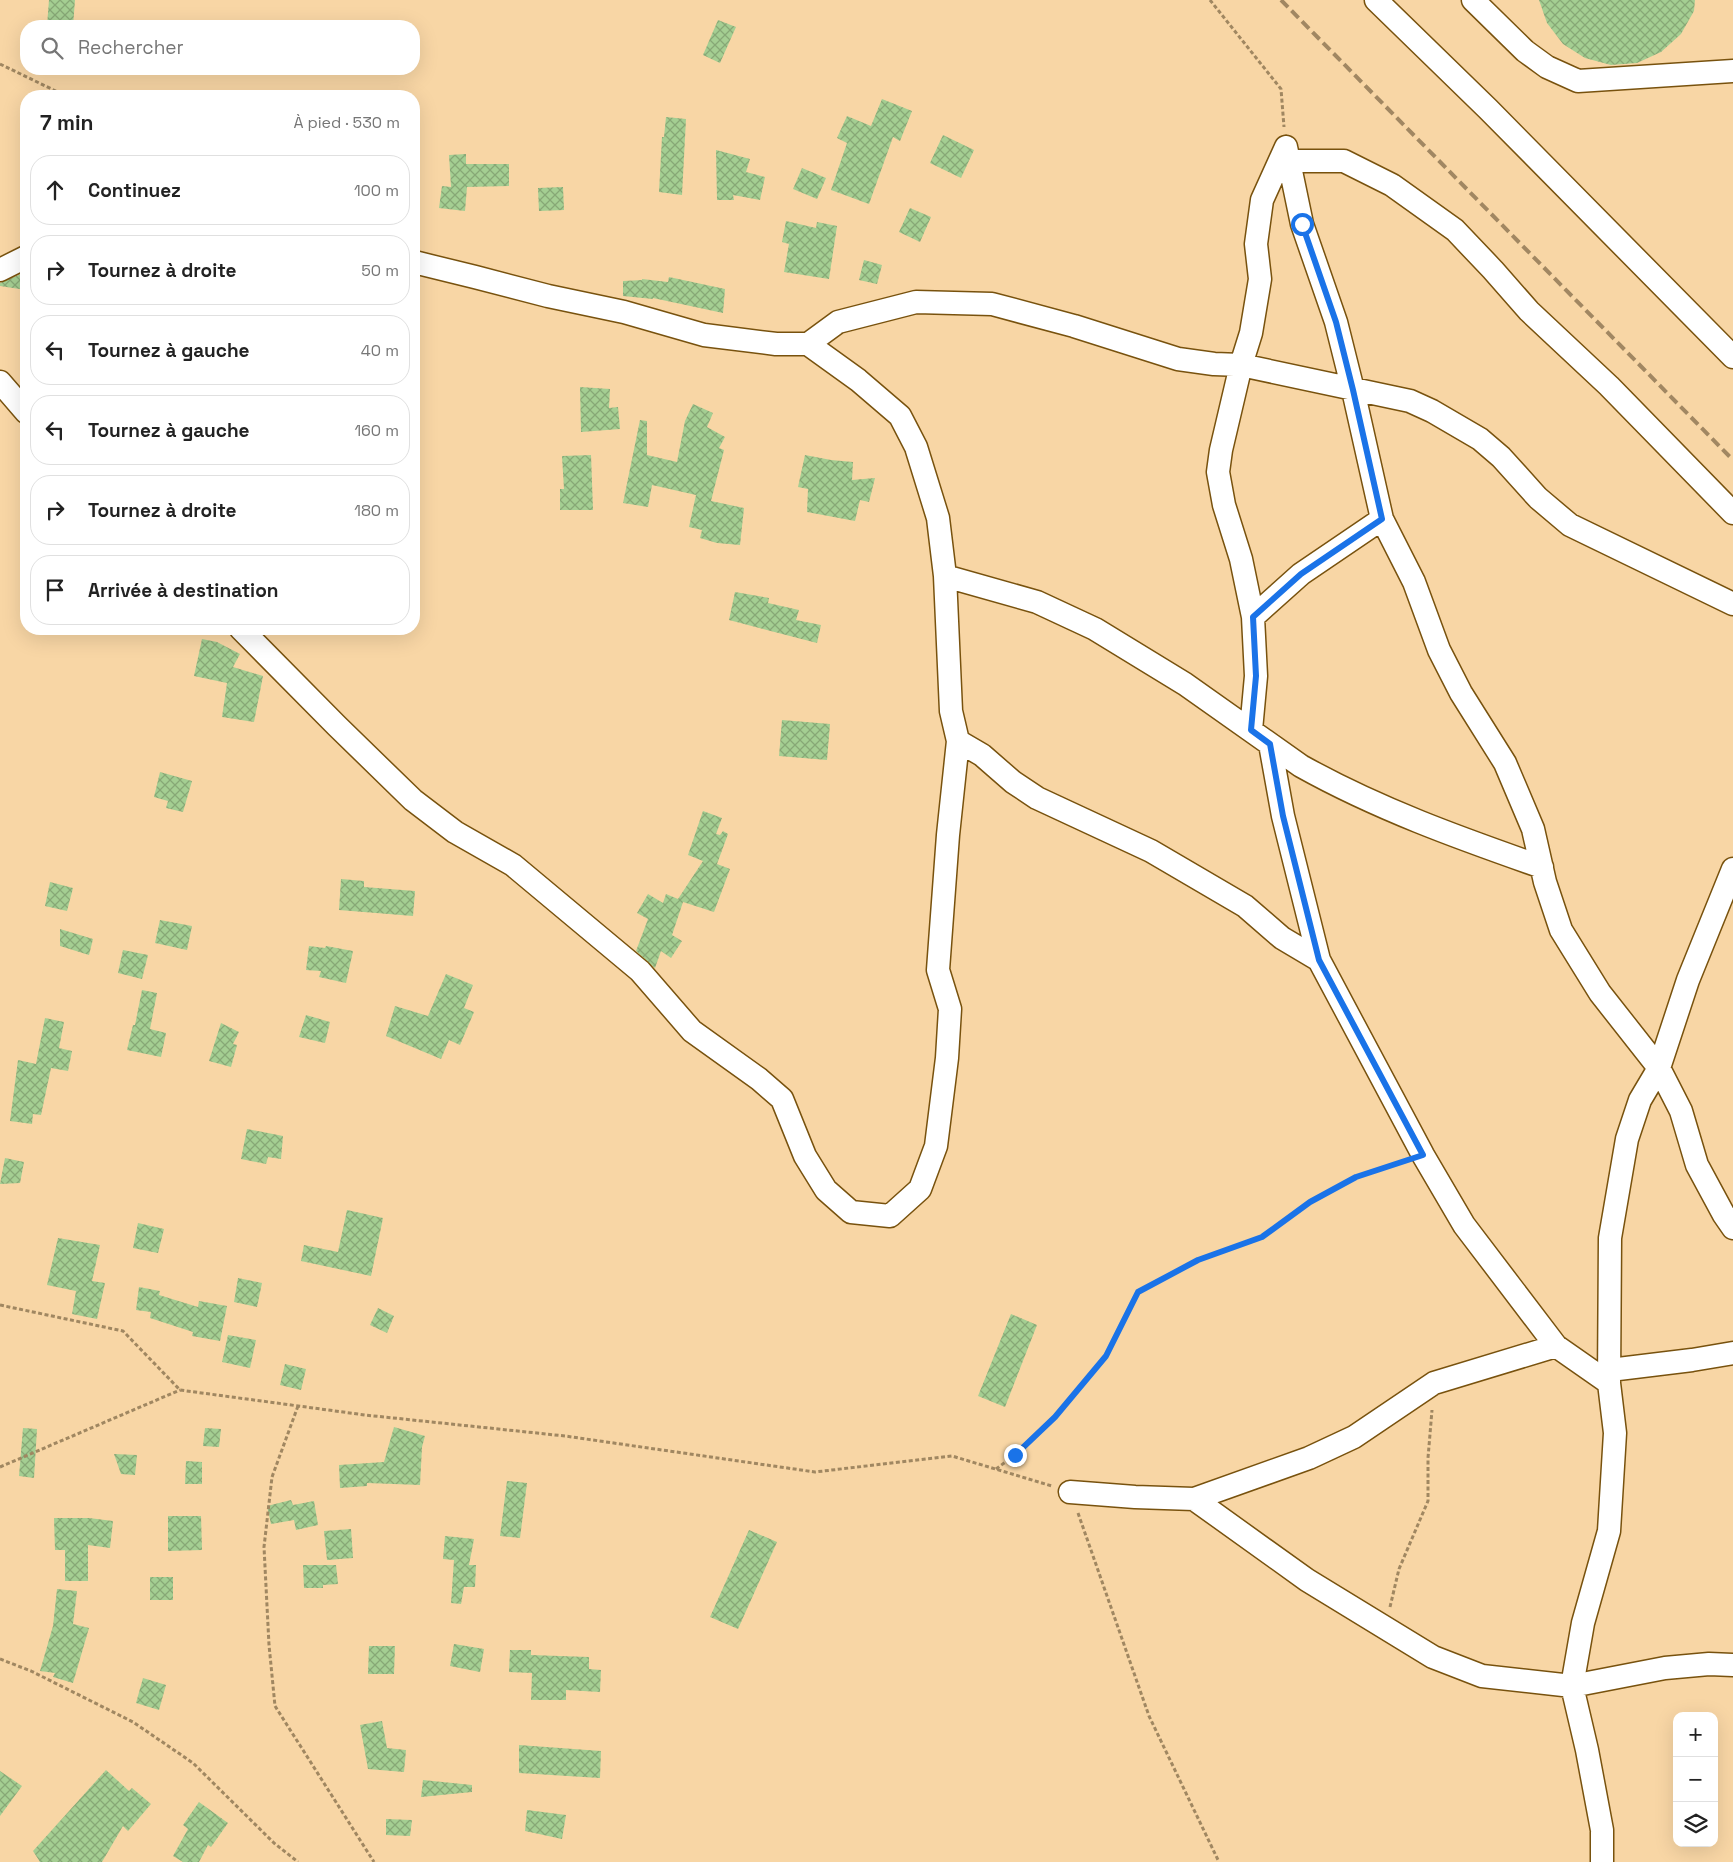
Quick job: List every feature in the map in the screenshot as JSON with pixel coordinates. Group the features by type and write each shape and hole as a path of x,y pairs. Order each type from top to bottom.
{"street":[{"path":"1376,0 1495,116 1733,357"},
{"path":"1473,0 1525,51 1547,67 1578,81 1733,71"},
{"path":"1251,730 1256,676 1253,617 1241,559 1224,505 1218,472 1221,450 1241,364 1251,332 1260,279 1256,244 1262,200 1287,154"},
{"path":"1287,154 1302,224 1336,322 1382,519 1414,582 1439,650 1457,685 1505,763 1533,829 1545,882 1561,930 1600,993 1660,1068 1681,1112 1697,1165 1733,1228"},
{"path":"1287,154 1344,161 1392,185 1455,230 1529,311 1610,386 1733,513"},
{"path":"0,270 20,260"},
{"path":"246,635 413,800 455,832 513,865 640,971 692,1032 760,1079 782,1099 806,1156 826,1190 851,1212 890,1216 920,1189 936,1146 947,1058 950,1009 938,970 948,835 958,741 951,711 944,576 938,518 916,447 900,416 858,380 808,344 776,344 704,335 624,312 548,296 420,263"},
{"path":"808,344 838,322 916,302 992,304 1074,326 1178,359 1214,364 1241,364 1410,402 1432,410 1480,439 1501,457 1538,498 1570,525 1733,604"},
{"path":"0,382 20,405"},
{"path":"1253,617 1301,574 1382,519"},
{"path":"944,576 1037,602 1095,629 1185,684 1301,766 1362,799 1452,836 1542,867"},
{"path":"958,741 982,755 1014,782 1037,798 1151,851 1245,906 1282,938 1319,960"},
{"path":"1270,744 1283,816 1319,960 1423,1155 1464,1225 1556,1346 1610,1376 1733,1353"},
{"path":"1602,1862 1602,1830 1587,1750 1572,1686 1583,1624 1609,1531 1615,1433 1610,1376 1610,1238 1627,1140 1640,1100 1660,1068 1688,980 1733,869"},
{"path":"1070,1492 1194,1499 1309,1458 1354,1437 1434,1382 1556,1346"},
{"path":"1194,1499 1307,1580 1433,1657 1482,1676 1572,1686 1665,1668 1709,1664 1733,1666"}],"path":[{"path":"1210,0 1281,89 1287,154"},
{"path":"0,64 20,74"},
{"path":"23,75 54,90"},
{"path":"996,1469 1015,1455 1055,1417 1106,1356 1138,1292 1198,1260 1262,1237 1310,1202 1356,1177 1423,1155"},
{"path":"0,1305 123,1331 180,1390"},
{"path":"1386,1627 1399,1569 1428,1501 1428,1458 1434,1382"},
{"path":"0,1467 180,1390 365,1415 565,1436 815,1472 952,1456 1070,1492 1149,1716 1219,1862"},
{"path":"298,1406 272,1477 264,1547 269,1644 275,1706 374,1862"},
{"path":"0,1659 31,1671 133,1722 193,1763 274,1843 298,1862"}],"building":[{"path":"49,0 75,0 73,20 47,20"},
{"path":"1539,0 1695,0 1694,11 1681,34 1661,52 1637,63 1611,65 1585,58 1563,44 1547,23"},
{"path":"718,20 736,27 720,63 703,55"},
{"path":"882,99 912,111 900,141 893,137 869,204 831,190 847,143 837,138 847,116 871,126"},
{"path":"666,117 686,119 682,195 659,192 662,137 664,137"},
{"path":"943,135 974,150 961,178 930,163"},
{"path":"716,150 750,159 746,172 765,177 760,200 733,195 734,200 717,200"},
{"path":"466,154 466,164 509,164 509,186 467,187 465,211 439,208 442,186 451,187 449,155"},
{"path":"802,168 826,178 817,199 793,189"},
{"path":"563,187 564,210 539,211 538,188"},
{"path":"910,208 931,217 920,242 899,232"},
{"path":"786,221 816,228 817,222 837,226 829,279 784,272 789,244 782,242"},
{"path":"864,260 882,265 877,284 859,280"},
{"path":"20,275 20,289 0,286 0,283"},
{"path":"669,277 725,289 723,313 653,298 623,296 623,281 642,279 668,282"},
{"path":"580,387 610,389 609,408 618,407 620,429 581,432"},
{"path":"693,404 713,413 707,427 725,437 719,448 724,450 711,501 744,508 740,545 717,543 700,538 702,530 689,527 696,495 652,485 648,507 623,503 640,420 647,421 647,455 677,462 685,421"},
{"path":"591,455 593,510 560,510 560,489 564,489 562,456"},
{"path":"805,455 853,462 852,480 875,478 869,502 860,500 855,521 807,512 808,489 798,487"},
{"path":"735,592 769,598 768,603 799,610 796,620 821,625 817,643 729,620"},
{"path":"202,639 217,642 240,654 233,667 263,676 254,722 222,717 227,683 194,676"},
{"path":"782,720 830,724 827,760 779,756"},
{"path":"160,772 192,781 183,812 166,808 168,801 154,797"},
{"path":"703,811 722,818 716,834 720,835 723,831 728,834 717,864 730,869 714,912 683,902 672,935 682,941 671,958 661,951 655,968 636,951 648,919 637,913 648,894 663,903 666,894 678,899 703,861 688,855"},
{"path":"341,879 364,881 364,887 415,891 413,916 339,910"},
{"path":"50,882 73,888 67,911 45,906"},
{"path":"160,920 192,926 187,950 155,943"},
{"path":"60,929 93,939 89,955 60,946"},
{"path":"309,946 325,948 326,946 353,951 346,983 319,977 321,971 306,970"},
{"path":"123,950 148,955 142,979 118,973"},
{"path":"446,974 473,985 464,1008 474,1012 460,1045 449,1040 441,1059 386,1036 395,1006 428,1016"},
{"path":"142,990 157,993 150,1029 166,1033 161,1057 127,1050 133,1025 135,1025"},
{"path":"306,1015 330,1022 325,1043 299,1037"},
{"path":"45,1018 64,1022 59,1048 72,1051 68,1071 51,1068 41,1115 33,1114 32,1124 10,1121 18,1060 36,1064"},
{"path":"221,1023 239,1032 233,1044 237,1045 231,1067 209,1061"},
{"path":"247,1129 283,1136 281,1159 268,1157 266,1164 241,1159"},
{"path":"5,1158 24,1162 20,1183 0,1184"},
{"path":"347,1210 383,1218 371,1276 301,1261 304,1245 338,1252"},
{"path":"138,1223 164,1229 158,1253 133,1248"},
{"path":"58,1238 100,1245 92,1281 105,1283 97,1319 72,1314 76,1291 47,1285"},
{"path":"238,1278 262,1283 257,1307 234,1302"},
{"path":"139,1287 160,1291 159,1295 198,1307 199,1301 227,1306 220,1341 192,1336 193,1332 150,1318 151,1312 136,1310"},
{"path":"378,1308 394,1316 387,1333 370,1325"},
{"path":"1011,1314 1037,1325 1005,1407 978,1396"},
{"path":"228,1335 256,1340 250,1368 222,1362"},
{"path":"285,1364 306,1369 301,1390 280,1385"},
{"path":"394,1427 425,1436 422,1447 420,1485 367,1483 367,1486 340,1488 339,1465 384,1462"},
{"path":"23,1428 37,1429 34,1478 19,1476"},
{"path":"205,1428 221,1429 219,1447 203,1446"},
{"path":"114,1454 137,1455 135,1475 121,1474"},
{"path":"186,1461 202,1462 202,1484 185,1484"},
{"path":"507,1481 527,1483 520,1538 500,1536"},
{"path":"291,1500 293,1505 314,1501 318,1525 296,1530 294,1520 271,1524 267,1506"},
{"path":"168,1516 201,1516 202,1550 168,1551"},
{"path":"54,1518 89,1518 113,1521 110,1548 88,1545 88,1581 65,1581 65,1550 55,1550"},
{"path":"351,1529 353,1558 327,1560 324,1531"},
{"path":"749,1530 777,1542 738,1629 710,1617"},
{"path":"445,1536 474,1539 469,1565 476,1565 475,1587 464,1587 461,1604 451,1603 454,1560 443,1559"},
{"path":"303,1565 336,1565 338,1584 323,1585 323,1588 304,1588"},
{"path":"150,1577 173,1577 173,1600 150,1600"},
{"path":"57,1589 77,1591 73,1624 89,1628 73,1683 53,1677 55,1673 40,1671 53,1626"},
{"path":"454,1644 484,1649 480,1672 450,1666"},
{"path":"369,1646 395,1646 394,1674 368,1674"},
{"path":"510,1650 531,1650 531,1655 589,1657 589,1669 601,1670 600,1692 566,1690 566,1700 531,1700 532,1673 509,1672"},
{"path":"143,1678 166,1685 159,1710 136,1703"},
{"path":"382,1721 387,1748 406,1750 404,1772 368,1769 360,1725"},
{"path":"519,1745 601,1751 600,1778 519,1773"},
{"path":"106,1770 129,1791 132,1788 151,1804 128,1831 123,1826 102,1862 40,1862 33,1851"},
{"path":"0,1771 22,1786 0,1816"},
{"path":"423,1780 472,1785 472,1792 421,1797"},
{"path":"199,1802 228,1823 211,1847 208,1845 199,1862 183,1862 173,1856 188,1829 183,1825"},
{"path":"527,1810 566,1815 562,1839 525,1831"},
{"path":"386,1819 412,1820 410,1836 386,1835"}],"railway":[{"path":"1281,0 1733,460"}],"route":[{"path":"1015,1455 1055,1417 1106,1356 1138,1292 1198,1260 1262,1237 1310,1202 1356,1177 1423,1155 1340,996 1319,960 1283,816 1270,744 1251,730 1256,676 1253,617 1301,574 1382,519 1336,322 1302,224"}]}
